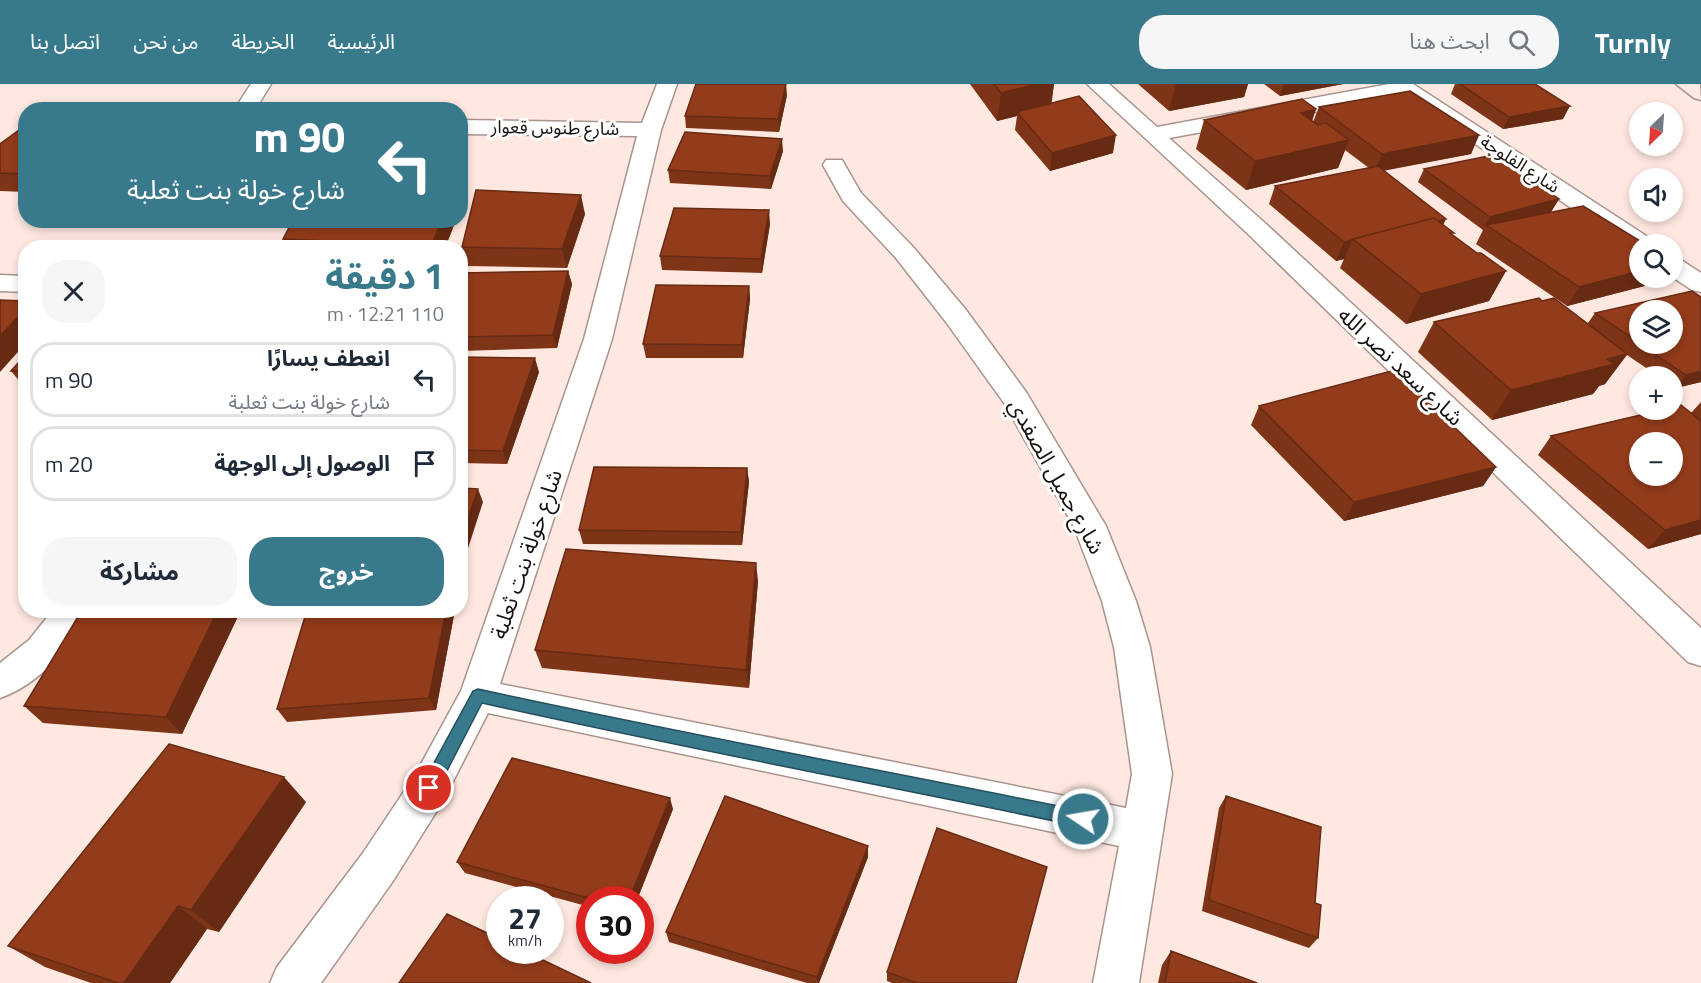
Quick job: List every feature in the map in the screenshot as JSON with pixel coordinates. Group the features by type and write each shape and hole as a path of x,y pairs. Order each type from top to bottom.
{"main road":[{"path":"1686,84 1701,94"}],"street":[{"path":"249,102 261,84"},
{"name":"شارع خولة بنت ثعلبة","path":"293,983 378,867 429,788 478,695 598,339 650,130 667,84"},
{"name":"شارع سعد نصر الله","path":"1097,84 1153,134 1701,651"},
{"path":"1153,134 1403,86"},
{"name":"شارع الفلوجة","path":"1403,86 1629,235"},
{"name":"شارع طنوس قعوار","path":"468,127 650,130"},
{"name":"شارع جميل الصفدي","path":"834,165 852,196 905,253 956,316 1016,399 1090,526 1119,601 1132,647 1152,774 1116,983"},
{"path":"1683,272 1701,284"},
{"path":"0,283 18,284"},
{"path":"0,681 27,665 50,645 68,618"},
{"path":"478,695 633,730 820,764 1142,831"}],"building":[{"path":"696,84 786,84 778,119 685,116"},
{"path":"994,84 1038,84 1001,93"},
{"path":"1460,84 1535,84 1570,106 1509,117"},
{"path":"1410,91 1479,135 1382,154 1319,107"},
{"path":"1079,96 1116,135 1052,153 1017,112"},
{"path":"1302,99 1316,109 1301,113 1318,125 1326,123 1349,140 1255,161 1204,120"},
{"path":"18,131 18,174 0,173 0,144"},
{"path":"685,132 782,139 770,176 668,170"},
{"path":"1493,155 1559,199 1490,217 1424,169"},
{"path":"1378,166 1446,219 1438,221 1434,218 1344,242 1275,186"},
{"path":"476,190 581,195 562,249 468,247 468,240 464,240"},
{"path":"1583,206 1629,234 1629,274 1579,287 1486,225"},
{"path":"674,208 769,210 761,259 660,256"},
{"path":"1434,218 1477,253 1481,253 1506,271 1421,294 1353,239"},
{"path":"289,228 439,228 434,240 283,239"},
{"path":"568,271 553,335 468,337 468,273"},
{"path":"656,285 749,286 742,345 643,344"},
{"path":"1692,291 1701,297 1701,371 1686,375 1683,373 1683,366 1673,366 1655,354 1683,354 1683,300 1652,300"},
{"path":"1539,298 1542,301 1554,298 1627,354 1607,359 1614,364 1511,390 1434,322"},
{"path":"0,300 18,301 18,317 0,336"},
{"path":"1629,305 1629,336 1595,313"},
{"path":"468,357 535,358 503,451 468,450"},
{"path":"18,363 18,371 11,371"},
{"path":"1395,370 1496,467 1354,502 1259,406"},
{"path":"1683,407 1701,421 1701,520 1665,530 1551,436 1629,418 1629,420 1683,420"},
{"path":"594,467 747,468 741,532 579,530"},
{"path":"468,488 478,489 468,518"},
{"path":"566,549 756,563 746,670 535,650"},
{"path":"77,618 214,618 166,717 24,706"},
{"path":"305,618 444,618 429,698 277,709"},
{"path":"169,744 284,777 191,910 178,906 124,983 118,983 8,946"},
{"path":"512,758 670,798 635,886 576,886 576,895 564,891 564,886 545,886 457,862"},
{"path":"725,796 868,846 817,977 666,932"},
{"path":"1226,796 1321,827 1315,903 1321,905 1318,938 1209,900"},
{"path":"937,828 1047,867 1016,983 917,983 887,972"},
{"path":"447,914 486,932 486,964 551,964 591,983 399,983"},
{"path":"1171,951 1257,983 1165,983"}],"route":[{"path":"429,788 478,695 633,730 820,764 1083,819"}]}
